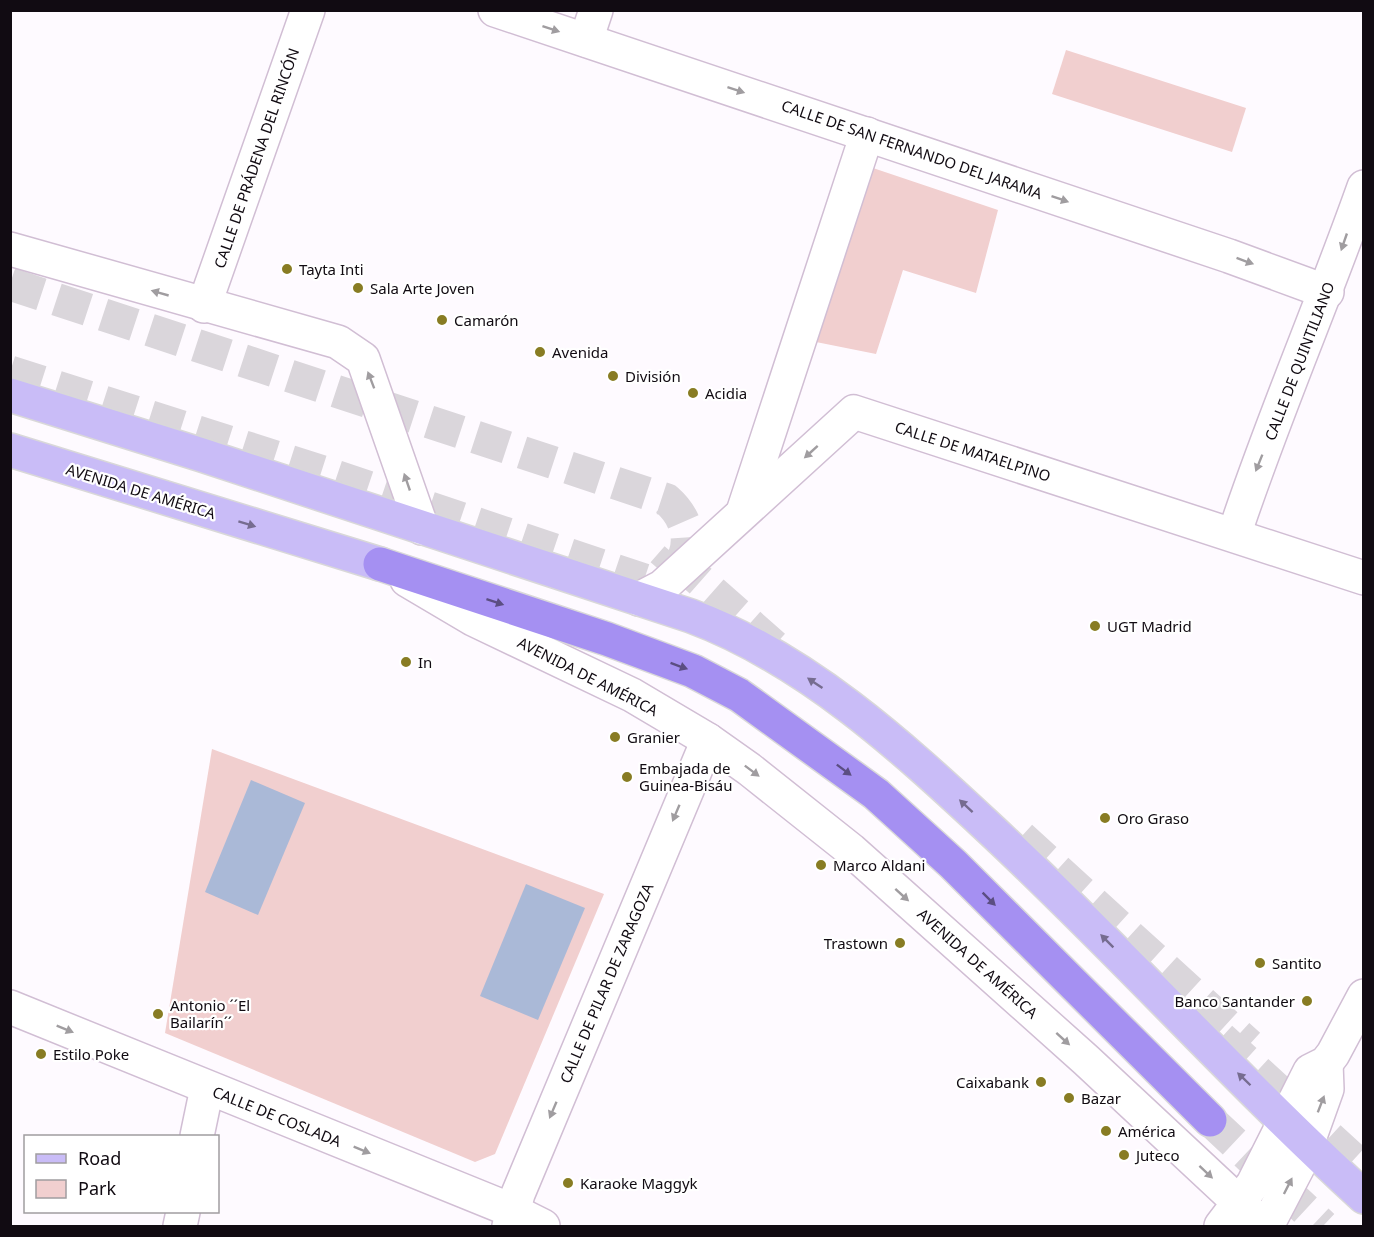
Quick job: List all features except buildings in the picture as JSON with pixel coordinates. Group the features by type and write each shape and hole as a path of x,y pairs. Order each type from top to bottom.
{"highway":[{"path":"380,564 607,639 693,671 739,695 818,750 893,810 953,864 1210,1120"}],"main road":[{"path":"10,394 639,599 724,628 764,650 842,701 916,760 1054,889 1295,1132 1364,1197"},
{"name":"AVENIDA DE AMÉRICA","path":"10,450 380,564"}],"street":[{"name":"CALLE DE PRÁDENA DEL RINCÓN","path":"204,306 308,10"},
{"name":"CALLE DE SAN FERNANDO DEL JARAMA","path":"495,10 591,25 867,134 1229,256 1327,292"},
{"path":"743,513 867,134"},
{"name":"CALLE DE QUINTILIANO","path":"1234,535 1252,481 1327,292 1364,186"},
{"path":"10,249 204,306 338,342 363,359 422,528"},
{"name":"CALLE DE MATAELPINO","path":"639,599 662,587 854,412 1364,578"},
{"name":"AVENIDA DE AMÉRICA","path":"380,564 473,619 632,695 708,740 749,769 851,850 1086,1060 1229,1214 1265,1227"},
{"name":"CALLE DE PILAR DE ZARAGOZA","path":"510,1218 708,740"},
{"path":"1229,1214 1295,1132 1310,1071 1326,1063 1364,996"},
{"name":"CALLE DE COSLADA","path":"10,1007 207,1088 510,1218 543,1227"},
{"path":"197,1135 207,1088"},
{"path":"1265,1227 1302,1159 1295,1132"}],"green space":[{"path":"1066,50 1246,108 1232,152 1052,94"},
{"path":"870,167 998,210 976,293 903,270 876,354 816,342"},
{"path":"212,749 604,894 495,1154 475,1162 165,1033"}],"water":[{"path":"251,780 305,803 258,915 205,892"},
{"path":"526,884 585,908 538,1020 480,996"}],"tunnel":[{"path":"10,284 667,500 682,519 687,539 682,560 667,578"},
{"path":"10,372 329,474 644,580 663,573 677,557"},
{"path":"674,562 688,570 783,654"},
{"path":"1021,837 1249,1045"},
{"path":"1221,1038 1364,1169"},
{"path":"1210,1120 1323,1226"}],"place":[{"name":"Tayta Inti","path":"287,269"},
{"name":"Sala Arte Joven","path":"358,288"},
{"name":"Camarón","path":"442,320"},
{"name":"Avenida","path":"540,352"},
{"name":"División","path":"613,376"},
{"name":"Acidia","path":"693,393"},
{"name":"UGT Madrid","path":"1095,626"},
{"name":"In","path":"406,662"},
{"name":"Granier","path":"615,737"},
{"name":"Embajada de Guinea-Bisáu","path":"627,777"},
{"name":"Oro Graso","path":"1105,818"},
{"name":"Marco Aldani","path":"821,865"},
{"name":"Trastown","path":"900,943"},
{"name":"Santito","path":"1260,963"},
{"name":"Banco Santander","path":"1307,1001"},
{"name":"Antonio ´´El Bailarín´´","path":"158,1014"},
{"name":"Estilo Poke","path":"41,1054"},
{"name":"Caixabank","path":"1041,1082"},
{"name":"Bazar","path":"1069,1098"},
{"name":"América","path":"1106,1131"},
{"name":"Juteco","path":"1124,1155"},
{"name":"Karaoke Maggyk","path":"568,1183"}]}
